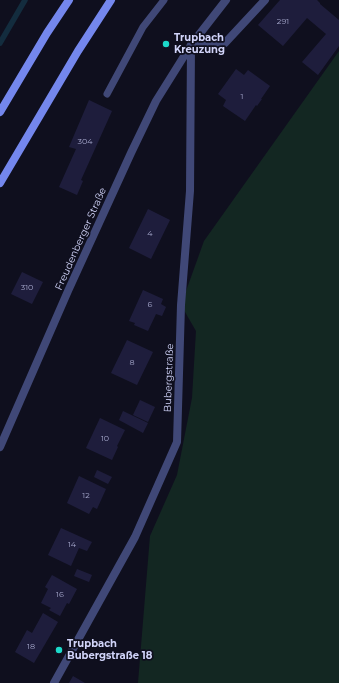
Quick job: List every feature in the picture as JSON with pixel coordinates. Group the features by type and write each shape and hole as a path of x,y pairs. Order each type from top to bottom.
{"main road":[{"path":"0,112 47,33 69,0"},
{"path":"0,182 78,51 111,0"}],"street":[{"name":"Freudenberger Straße","path":"0,447 68,291 156,101 191,45 226,0"},
{"path":"191,45 225,43 265,0"},
{"name":"Bubergstraße","path":"54,683 135,537 177,442 181,305 190,192 191,45"}],"lane":[{"path":"107,94 143,27 164,0"}],"green space":[{"path":"339,51 339,683 138,683 150,536 177,475 192,398 196,331 181,305 204,241"}],"building":[{"path":"280,0 317,0 339,20 339,46 318,75 302,62 326,34 307,18 283,46 258,25"},
{"path":"236,69 244,75 248,70 270,86 245,121 223,106 226,100 218,94"},
{"path":"89,100 112,111 81,180 83,181 77,195 59,187 76,149 69,147"},
{"path":"148,209 170,220 151,259 129,248"},
{"path":"22,272 43,282 32,304 11,294"},
{"path":"143,290 163,299 161,304 166,307 162,316 156,314 148,331 134,325 135,323 129,321"},
{"path":"127,340 153,352 137,385 111,373"},
{"path":"140,400 155,407 148,422 133,415"},
{"path":"123,411 148,423 143,433 119,420"},
{"path":"100,418 125,430 112,460 86,448"},
{"path":"97,470 112,477 108,484 94,477"},
{"path":"79,476 106,489 97,509 93,507 89,514 67,503"},
{"path":"61,528 92,542 87,551 79,548 71,566 48,555"},
{"path":"77,569 92,575 89,582 74,576"},
{"path":"52,575 77,589 69,604 67,603 60,616 49,610 51,608 41,603 48,589 45,587"},
{"path":"43,613 58,622 34,663 15,652 27,630 32,633"},
{"path":"73,676 85,683 69,683"}],"waterway":[{"path":"0,43 25,0"}],"place":[{"name":"Trupbach Kreuzung","path":"166,44"},
{"name":"Trupbach Bubergstraße 18","path":"59,650"}]}
